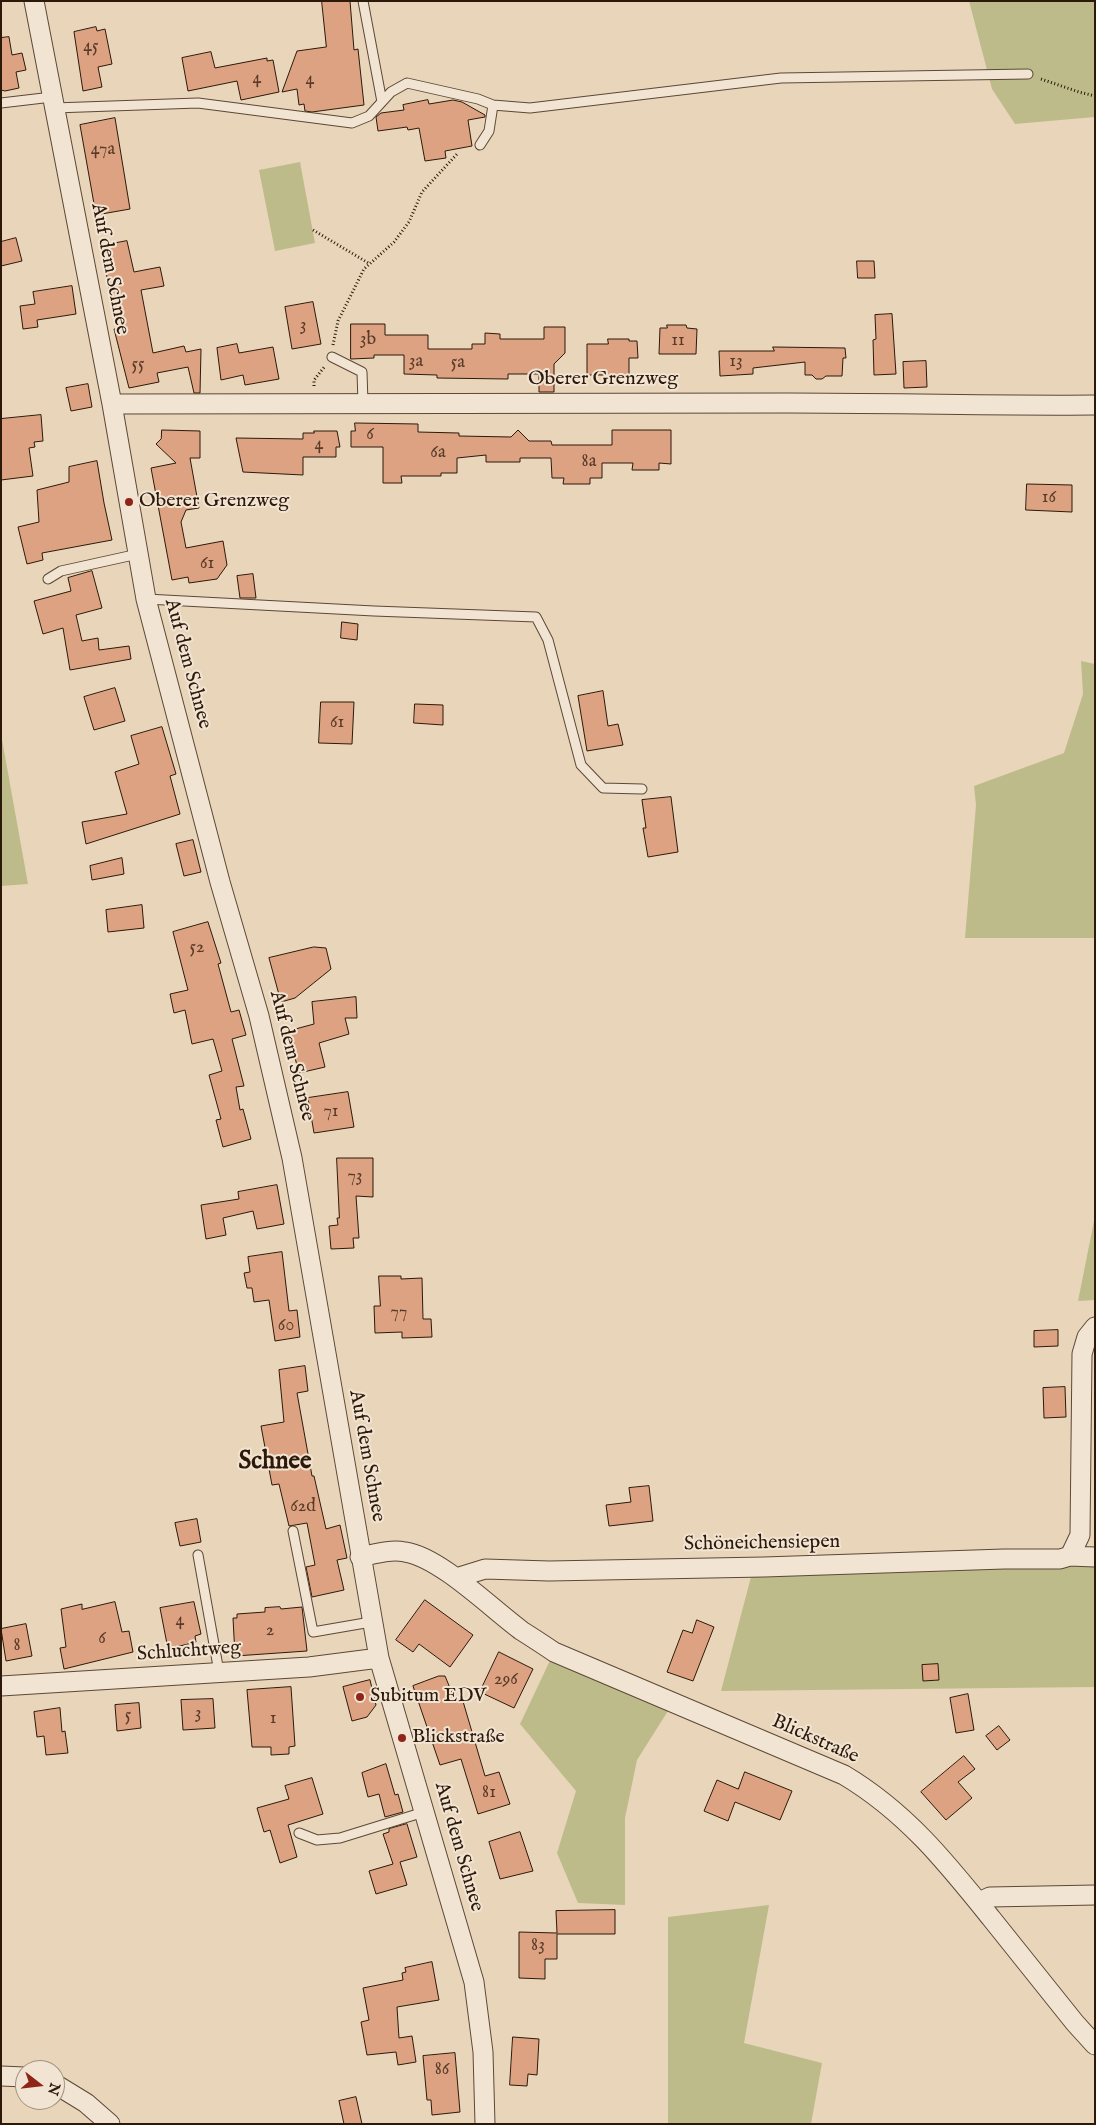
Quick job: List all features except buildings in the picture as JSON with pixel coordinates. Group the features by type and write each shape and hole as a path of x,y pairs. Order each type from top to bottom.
{"street":[{"name":"Auf dem Schnee","path":"34,1 112,404 146,599 220,882 259,1016 292,1158 371,1622 379,1658 474,1982 483,2052 485,2124"},
{"name":"Oberer Grenzweg","path":"112,404 1095,404"},
{"path":"1070,1556 1080,1535 1082,1354 1087,1337 1095,1327"},
{"name":"Blickstraße","path":"360,1558 390,1550 419,1556 456,1578 522,1631 554,1652 844,1775 864,1787 919,1832 1095,2045"},
{"name":"Schöneichensiepen","path":"456,1578 485,1569 549,1571 764,1567 994,1559 1060,1559 1070,1556 1095,1557"},
{"name":"Schluchtweg","path":"1,1686 309,1667 379,1658"},
{"path":"978,1902 990,1897 1095,1895"},
{"path":"1,2076 15,2077"},
{"path":"65,2090 86,2103 110,2124"}],"lane":[{"path":"363,1 382,102"},
{"path":"1,103 198,103 352,123 369,116 391,92 407,83 478,99 494,105 530,108 782,78 1028,74"},
{"path":"480,145 489,131 494,105"},
{"path":"332,358 362,372 363,403"},
{"path":"48,579 61,571 138,554"},
{"path":"146,599 536,617 548,640 582,765 603,788 642,789"},
{"path":"293,1531 313,1632 371,1622"},
{"path":"198,1555 219,1672"},
{"path":"300,1833 317,1840 340,1838 424,1812"}],"path":[{"path":"1028,74 1095,96"},
{"path":"314,404 314,380 332,358 338,321 364,268 394,242 409,222 422,192 458,153"},
{"path":"313,230 370,264"}],"shaded area":[{"path":"969,1 1095,1 1095,117 1015,124 992,89"},
{"path":"300,162 315,243 275,251 259,170"},
{"path":"1081,661 1095,664 1095,938 965,938 976,805 974,786 1064,753 1083,694"},
{"path":"1,734 28,884 1,886"},
{"path":"1095,1215 1095,1300 1078,1301 1093,1226"},
{"path":"1095,1565 1095,1687 721,1691 752,1573"},
{"path":"554,1652 673,1703 637,1760 625,1818 625,1905 578,1903 557,1853 576,1791 520,1724"},
{"path":"769,1905 744,2043 822,2063 811,2124 668,2124 668,1917"}],"place":[{"name":"Oberer Grenzweg","path":"129,502"},
{"name":"Subitum EDV","path":"360,1697"},
{"name":"Blickstraße","path":"402,1738"}],"district":[{"name":"Schnee","path":"275,1463"}]}
